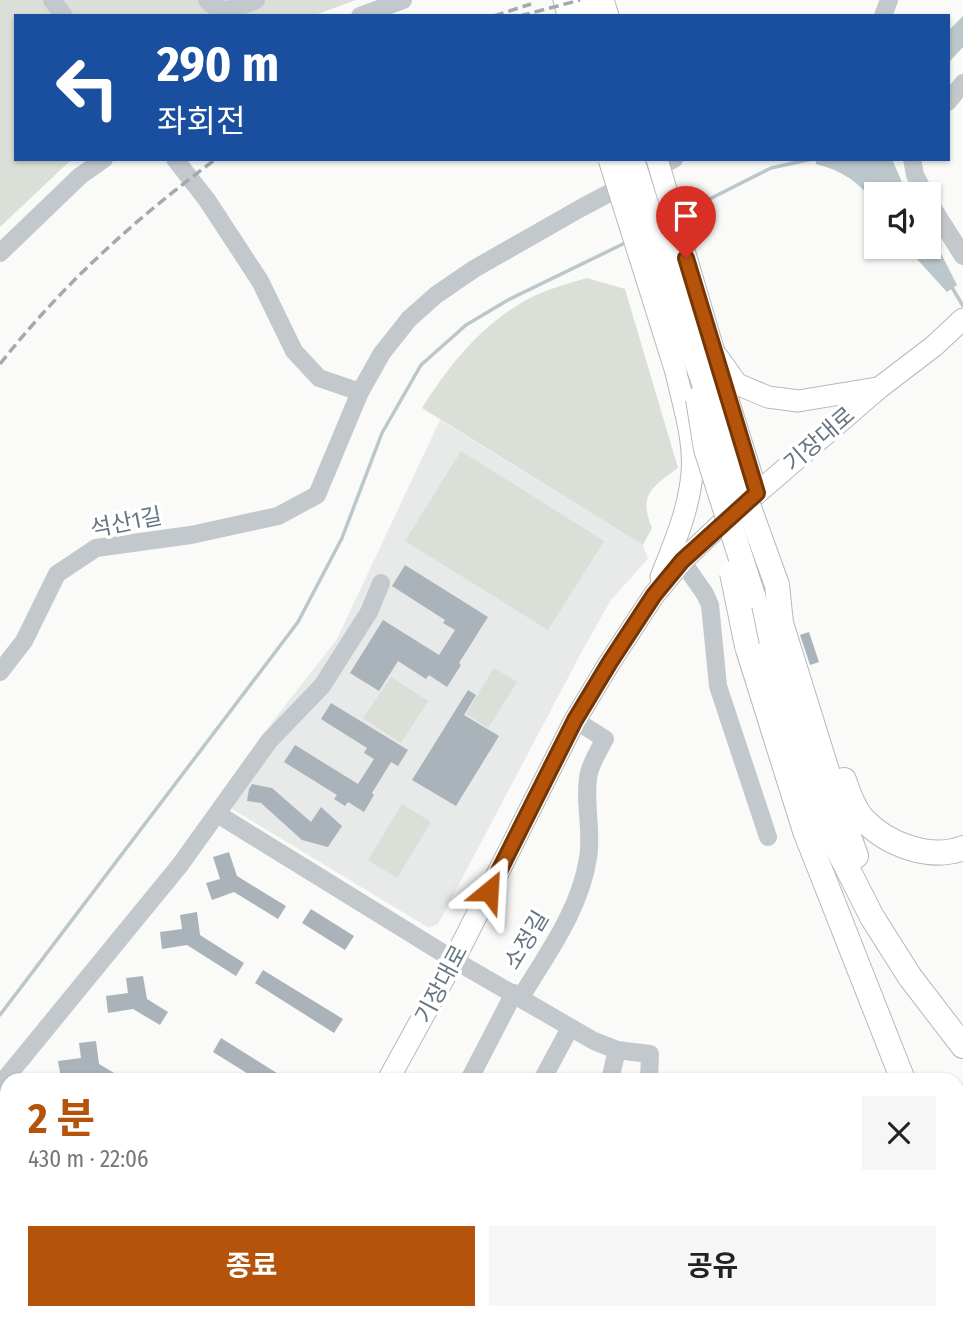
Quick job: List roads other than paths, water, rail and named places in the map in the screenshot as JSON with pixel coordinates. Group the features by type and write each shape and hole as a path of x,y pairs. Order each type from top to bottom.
{"highway":[{"path":"644,164 777,585 794,617 847,789 862,818 889,840 922,851 955,851 963,848"},
{"path":"702,349 706,450 747,646 805,831 900,1073"},
{"path":"706,450 825,824 872,917 910,977 963,1046"},
{"path":"777,585 781,623 838,806 860,864 914,959 963,1025"}],"main road":[{"path":"610,161 676,372 720,525"},
{"name":"기장대로","path":"392,1073 454,960 575,720 654,595 682,561 720,525 961,321"},
{"path":"702,349 737,384 768,397 798,401 879,388"},
{"path":"702,349 757,493"},
{"path":"654,595 687,503 692,472 690,434 676,372"}],"street":[{"path":"207,0 214,8 222,11 256,0"},
{"path":"365,14 403,0"},
{"path":"950,99 963,83"},
{"path":"0,253 80,176 101,161"},
{"path":"177,161 207,200 260,281 301,360 319,378 360,392 382,353 410,319 436,295 644,164 662,161"},
{"path":"912,161 919,182"},
{"path":"941,221 963,256"},
{"name":"석산1길","path":"0,672 24,641 57,573 96,548 191,535 278,516 317,495 360,392"},
{"path":"682,561 710,605 718,686 768,836"},
{"path":"11,1073 219,815 269,741 322,686 369,612 381,583"},
{"name":"소정길","path":"517,995 569,916 589,857 588,780 593,761 605,739 575,720"},
{"path":"219,815 570,1028 617,1050 650,1054 649,1073"},
{"path":"473,1073 517,995"},
{"path":"546,1073 570,1028"},
{"path":"612,1073 617,1050"}],"waterway":[{"path":"680,214 771,168 803,161"},
{"path":"0,1015 298,622 342,538 382,433 421,365 466,325 508,300 627,242"},
{"path":"950,284 963,306"}],"railway":[{"path":"528,14 580,0"},
{"path":"500,14 531,4"},
{"path":"0,364 49,307 101,254 213,161"}]}
